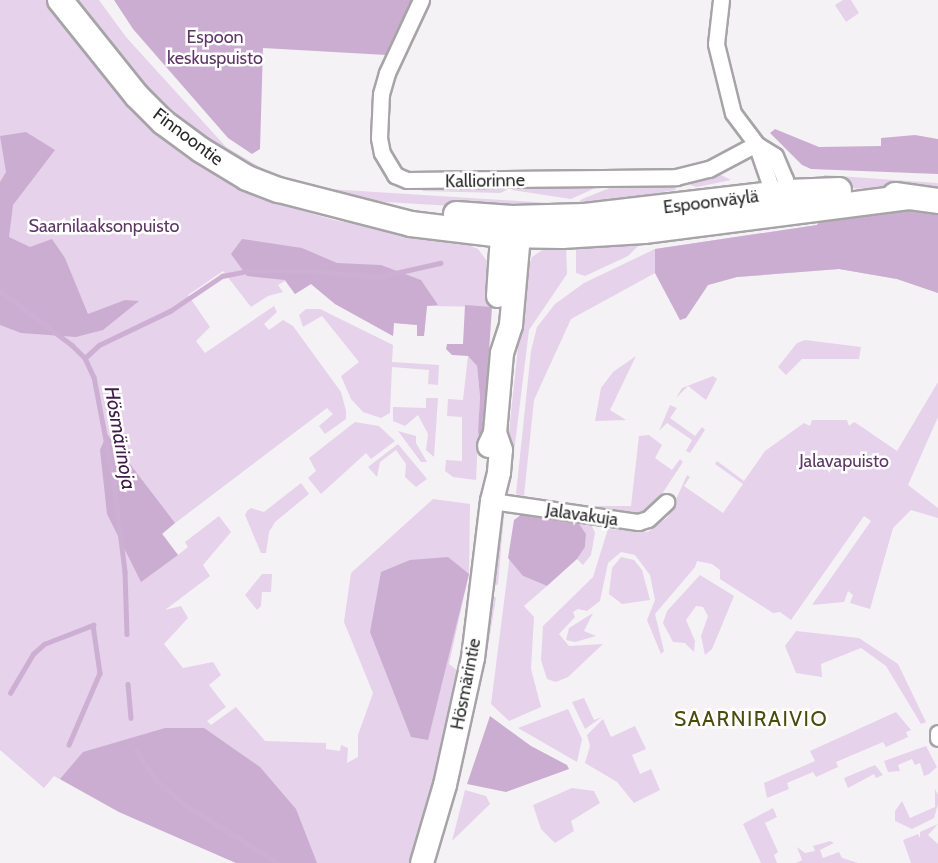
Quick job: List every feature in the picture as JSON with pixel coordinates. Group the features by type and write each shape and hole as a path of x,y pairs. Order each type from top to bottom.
{"main road":[{"name":"Finnoontie","path":"60,0 113,68 163,122 247,178 325,203 411,224 511,230"},
{"name":"Espoonväylä","path":"511,230 644,231 781,199 909,197 938,201"}],"street":[{"name":"Kalliorinne","path":"421,0 387,73 381,94 379,138 382,153 395,175 408,180 676,177 709,169 756,144"},
{"path":"721,0 716,44 733,113 756,144 774,156 781,199"},
{"name":"Hösmärintie","path":"422,863 446,781 472,658 492,501 487,471 488,448 495,433 502,353 511,325 511,230"},
{"name":"Jalavakuja","path":"492,501 638,522 648,519 666,502"},
{"path":"938,733 938,738"}],"green space":[{"name":"Saarnilaaksonpuisto","path":"0,0 52,0 147,118 174,146 238,187 259,198 334,220 464,243 478,249 493,269 492,307 427,306 424,336 417,336 417,325 394,323 393,336 335,304 311,284 295,294 285,281 278,285 283,292 268,296 251,307 223,271 188,295 210,327 196,341 205,353 274,306 277,312 264,324 269,330 283,320 293,326 341,392 346,411 346,419 325,434 319,426 333,414 327,408 162,533 178,555 188,547 185,542 219,516 231,532 203,565 210,576 165,610 181,606 188,618 164,644 183,668 213,662 221,675 209,685 226,707 207,721 211,725 236,707 265,741 326,743 326,749 340,751 341,745 348,748 347,763 358,757 358,735 373,693 344,622 351,573 433,499 470,504 469,574 449,664 458,671 459,677 415,863 236,863 119,812 54,776 44,788 0,750"},
{"path":"75,0 99,0 126,37 226,147 270,173 328,189 550,203 550,212 369,201 327,193 244,166 181,122 135,74"},
{"name":"Espoon keskuspuisto","path":"114,0 415,0 386,55 263,48 260,149 252,154 228,138 133,29"},
{"path":"843,0 851,0 859,13 846,22 835,5"},
{"path":"775,129 819,147 881,146 881,138 915,135 938,139 938,174 811,169 802,165 770,133"},
{"path":"26,132 55,150 13,205 9,237 30,247 52,239 65,258 88,314 125,300 139,301 103,330 76,337 21,333 0,325 0,182 6,172 0,136"},
{"path":"719,174 731,180 697,187 690,185 693,179"},
{"path":"824,175 938,183 937,194 823,186"},
{"path":"671,182 676,190 663,192 663,197 574,206 582,199 617,185"},
{"path":"604,184 571,199 512,190 513,185"},
{"path":"423,186 504,186 507,190 500,193 422,191"},
{"path":"891,207 938,212 938,293 897,279 839,269 737,277 708,285 686,318 680,320 655,273 655,249 817,225 823,213"},
{"path":"823,213 938,293 897,279 839,269 737,277 708,285 686,318 680,320 655,273 571,319 534,400 524,496 516,494 531,351 537,327 555,304 584,283 655,249 817,225"},
{"path":"242,239 302,248 337,263 381,265 421,280 438,305 427,306 424,336 417,336 417,325 394,323 393,336 335,304 311,284 295,294 285,280 247,276 231,254"},
{"path":"643,241 628,256 585,276 576,273 576,244"},
{"path":"551,244 566,244 567,274 529,330 513,460 506,459 526,273 532,257"},
{"path":"465,305 492,307 482,456 478,432 480,397 477,366 468,356 452,355 446,349 447,344 463,344"},
{"path":"306,309 320,309 393,345 392,362 439,365 438,385 428,384 429,370 392,367 390,413 381,418 363,412 351,399 341,376 359,362 322,316 303,327 299,315"},
{"path":"805,340 861,347 859,359 802,359 786,375 778,367 797,343"},
{"path":"468,356 477,366 480,397 476,480 453,477 445,471 446,460 462,461 462,417 447,416 448,399 463,400"},
{"path":"636,356 610,410 626,420 595,421 601,388 613,372"},
{"path":"713,376 717,379 706,400 688,386 676,398 682,388"},
{"name":"Jalavapuisto","path":"938,382 938,417 908,485 938,508 938,518 911,510 893,528 870,609 850,603 853,595 848,591 844,602 812,605 871,521 864,516 791,620 780,612 773,613 720,579 720,570 712,564 697,561 695,567 655,614 664,651 661,654 647,620 655,600 650,575 635,555 621,552 608,563 600,601 587,611 578,609 573,612 575,617 559,634 569,646 603,644 568,677 556,682 547,679 541,660 543,626 593,577 608,529 648,532 668,517 687,475 690,477 684,486 723,513 743,484 715,464 717,461 744,481 765,451 804,423 810,426 812,420 847,420 849,426 854,422 897,451"},
{"path":"426,398 438,398 434,457 426,450 428,434 418,415 405,426 393,421 393,407 426,408"},
{"path":"670,405 677,408 670,418 695,436 702,427 705,430 690,453 686,451 692,440 667,423 659,431"},
{"path":"355,422 379,426 395,441 371,459 366,453 321,494 308,478 316,471 309,458"},
{"path":"398,431 416,436 416,443 427,462 421,462"},
{"path":"107,434 175,523 162,534 178,555 141,582 107,514 100,450"},
{"path":"649,435 662,445 655,458 672,470 680,459 683,462 652,509 635,515 595,506 631,506 639,436"},
{"path":"398,444 427,479 416,487 405,477 406,464 396,450 380,462 377,477 368,467"},
{"path":"301,483 309,494 275,522 269,532 266,553 261,553 245,515 247,511 251,508 264,512"},
{"path":"522,514 578,522 586,534 585,547 577,559 547,586 523,576 508,558 514,520"},
{"path":"504,515 498,584 494,587 501,517"},
{"path":"578,522 591,524 595,533 591,555 583,565 577,559 585,547 586,534"},
{"path":"510,555 523,576 547,586 524,606 534,617 531,669 541,707 509,721 491,704"},
{"path":"448,557 469,574 428,740 411,737 370,632 381,572 410,560"},
{"path":"621,557 634,560 642,570 650,600 622,604 609,594 612,568"},
{"path":"262,574 272,574 271,592 262,592 261,606 257,610 245,595"},
{"path":"700,575 734,596 712,649 705,655 701,636 708,616 703,607 696,606 686,620 695,641 694,652 685,643 673,642 663,623 667,611"},
{"path":"491,594 496,598 484,671 483,646"},
{"path":"593,613 584,631 596,636 575,642 566,640 569,628"},
{"path":"796,631 859,638 898,664 926,722 921,724 886,666 861,648 821,664 822,677 796,673 785,646"},
{"path":"584,698 594,720 602,717 585,729 572,702"},
{"path":"568,709 582,739 577,762 518,728"},
{"path":"896,712 911,730 906,732 908,737 886,747 883,742 836,762 838,767 816,777 813,772 787,783 789,789 767,798 764,783 815,761 810,751"},
{"path":"490,716 531,746 567,765 569,769 506,792 467,784"},
{"path":"603,719 611,737 635,726 646,749 632,755 640,774 651,769 660,790 634,803 617,782 585,763 590,746 587,735"},
{"path":"165,728 204,728 260,767 296,809 317,863 236,863 119,812 60,779 83,752"},
{"path":"926,746 937,767 929,774 924,776 920,763 915,765 912,759 898,765 900,771 888,772 884,761"},
{"path":"875,765 883,775 876,778 874,774 848,788 844,778"},
{"path":"572,788 594,791 600,803 571,821 574,831 555,843 541,829 533,805"},
{"path":"935,789 938,804 934,818 912,829 895,821 895,811 902,801 910,818 935,807"},
{"path":"465,790 486,796 490,804 452,841"},
{"path":"773,808 777,817 765,823 778,852 774,855 777,863 761,863 743,824"},
{"path":"938,824 928,835 938,844 938,863 911,863 903,840 918,834 920,838 920,832"},
{"path":"830,841 834,843 820,850 823,858 839,852 842,858 858,863 796,863 802,860 797,847 805,853 815,851 813,846"}],"waterway":[{"path":"85,358 99,345 170,311 222,276 247,271 315,271 378,277 440,263"},
{"name":"Hösmärinoja","path":"0,291 72,345 85,358 94,377 114,482 125,571 127,634"},
{"path":"10,693 33,654 44,644 93,625 100,673 69,745"},
{"name":"Hösmärinoja","path":"128,684 131,718"},
{"name":"Hösmärinoja","path":"136,751 156,780 184,804 278,863"}],"district":[{"name":"SAARNIRAIVIO","path":"751,719"}]}
